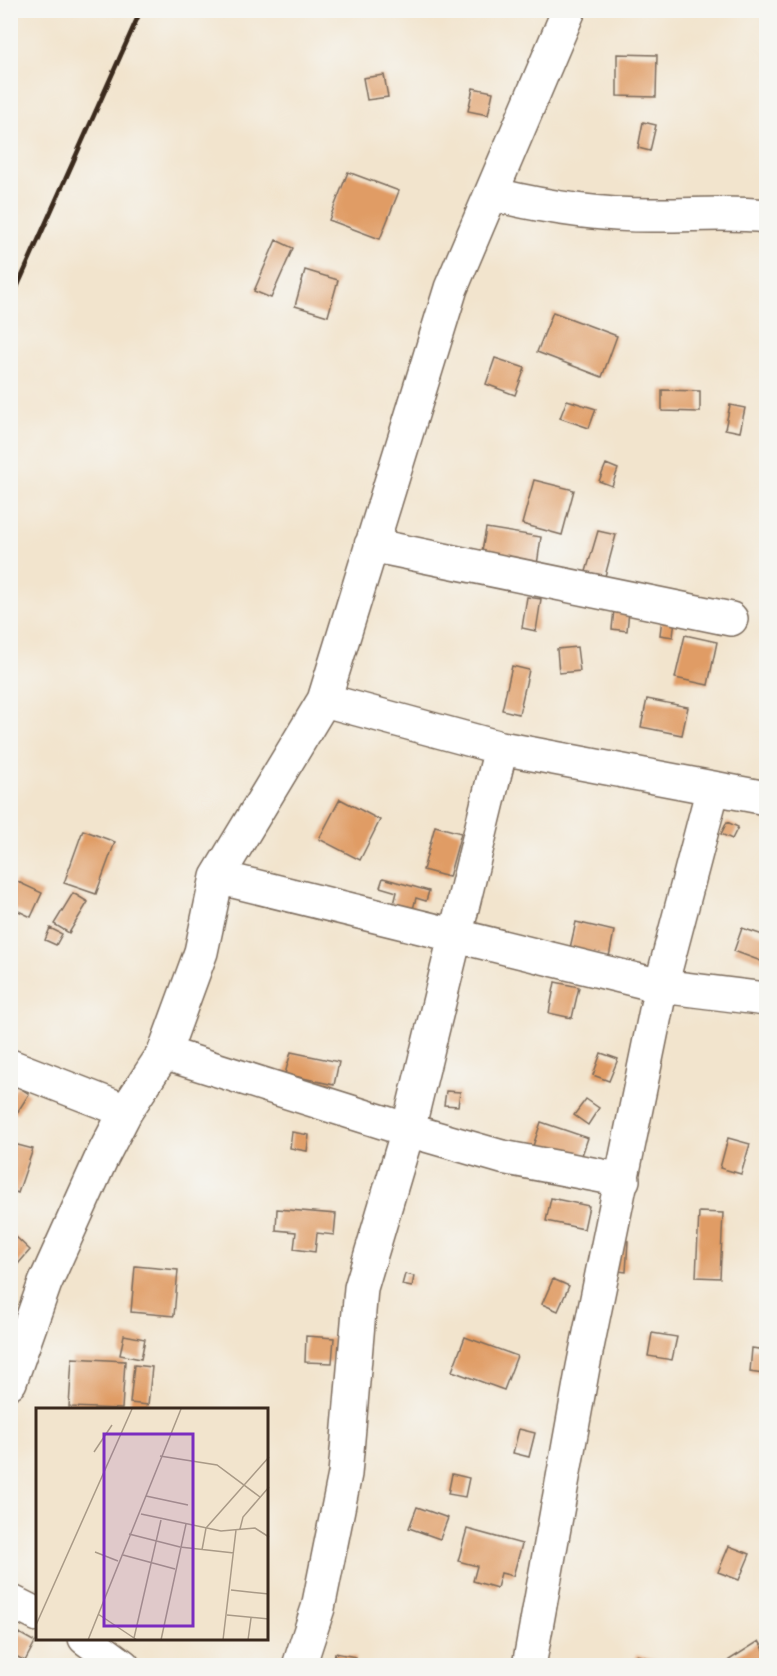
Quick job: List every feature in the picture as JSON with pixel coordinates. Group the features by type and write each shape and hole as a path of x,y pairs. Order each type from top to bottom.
{"street":[{"path":"10,1382 45,1282 126,1111 164,1053 201,952 218,877 324,700 451,288 569,10"},
{"path":"492,194 549,208 608,214 735,212 766,216"},
{"path":"370,545 731,619"},
{"path":"324,700 501,748 766,798"},
{"path":"299,1665 318,1608 345,1474 361,1288 408,1130 501,748"},
{"path":"529,1665 583,1367 661,986 713,788"},
{"path":"218,877 661,986 766,999"},
{"path":"164,1053 408,1130 502,1156 623,1180"},
{"path":"10,1066 126,1111"},
{"path":"10,1601 36,1614"},
{"path":"88,1640 123,1665"}],"building":[{"path":"617,54 657,55 656,97 617,96"},
{"path":"384,75 388,97 367,100 363,78"},
{"path":"473,88 493,92 488,115 468,111"},
{"path":"643,122 656,125 650,151 638,148"},
{"path":"348,172 399,191 380,239 329,220"},
{"path":"276,240 293,248 271,298 254,291"},
{"path":"305,270 338,280 328,316 295,306"},
{"path":"553,312 617,336 602,377 537,352"},
{"path":"495,358 525,368 515,395 486,384"},
{"path":"662,390 700,391 700,412 662,411"},
{"path":"567,400 596,409 589,428 560,418"},
{"path":"730,405 745,408 740,432 725,429"},
{"path":"606,464 618,469 612,486 599,481"},
{"path":"534,480 574,490 562,535 522,524"},
{"path":"486,528 541,537 536,572 480,563"},
{"path":"598,531 616,535 604,580 585,575"},
{"path":"527,597 541,599 536,631 522,628"},
{"path":"614,609 629,610 627,631 612,629"},
{"path":"662,618 675,619 673,637 660,635"},
{"path":"685,635 717,642 708,685 675,678"},
{"path":"577,647 580,671 559,673 557,649"},
{"path":"512,666 529,670 519,714 502,710"},
{"path":"647,699 688,707 682,735 641,727"},
{"path":"340,799 380,820 360,860 319,839"},
{"path":"727,822 738,827 732,839 721,834"},
{"path":"435,826 461,833 449,877 423,870"},
{"path":"83,830 115,842 96,894 64,883"},
{"path":"383,878 429,891 426,901 416,898 412,913 393,908 397,892 380,887"},
{"path":"16,881 42,893 31,917 10,907 10,891"},
{"path":"73,893 88,902 69,933 54,924"},
{"path":"576,922 614,931 609,957 570,948"},
{"path":"50,928 62,934 56,945 45,940"},
{"path":"742,928 766,936 766,963 734,951"},
{"path":"555,982 579,987 572,1018 549,1013"},
{"path":"291,1052 339,1062 334,1085 285,1074"},
{"path":"601,1053 618,1059 609,1081 593,1075"},
{"path":"17,1086 29,1094 17,1113 10,1109 10,1097"},
{"path":"446,1091 460,1092 458,1106 444,1105"},
{"path":"586,1099 599,1108 588,1125 574,1115"},
{"path":"541,1122 588,1138 580,1161 533,1146"},
{"path":"292,1132 309,1135 307,1151 290,1148"},
{"path":"728,1138 750,1144 741,1174 720,1168"},
{"path":"10,1143 33,1149 18,1193 10,1190"},
{"path":"551,1198 589,1206 584,1229 546,1221"},
{"path":"277,1209 336,1214 334,1235 317,1233 315,1252 294,1249 296,1232 276,1230"},
{"path":"699,1212 723,1213 720,1278 696,1277"},
{"path":"16,1237 30,1250 13,1270 10,1267 10,1243"},
{"path":"612,1240 628,1241 626,1272 610,1270"},
{"path":"135,1266 178,1270 174,1316 131,1312"},
{"path":"405,1274 414,1276 412,1287 402,1285"},
{"path":"553,1279 569,1286 558,1311 542,1304"},
{"path":"652,1333 677,1337 672,1360 648,1356"},
{"path":"124,1335 145,1339 141,1359 120,1355"},
{"path":"306,1336 334,1338 332,1363 305,1362"},
{"path":"465,1337 517,1356 504,1390 452,1371"},
{"path":"752,1348 765,1350 763,1374 750,1372"},
{"path":"72,1358 125,1361 122,1408 69,1407"},
{"path":"134,1365 152,1367 148,1405 130,1403"},
{"path":"519,1429 535,1433 529,1457 513,1453"},
{"path":"452,1474 469,1478 465,1497 448,1494"},
{"path":"417,1507 448,1518 440,1539 409,1528"},
{"path":"467,1529 522,1544 513,1576 501,1573 497,1588 473,1581 477,1566 458,1561"},
{"path":"729,1546 750,1554 739,1580 718,1572"},
{"path":"19,1633 35,1642 25,1661 10,1653"},
{"path":"759,1641 766,1653 766,1659 756,1666 733,1666 729,1660"},
{"path":"335,1653 356,1657 354,1666 333,1666"},
{"path":"636,1655 672,1665 672,1666 633,1666"}],"railway":[{"path":"10,23 18,10"},
{"path":"10,303 141,10"}]}
